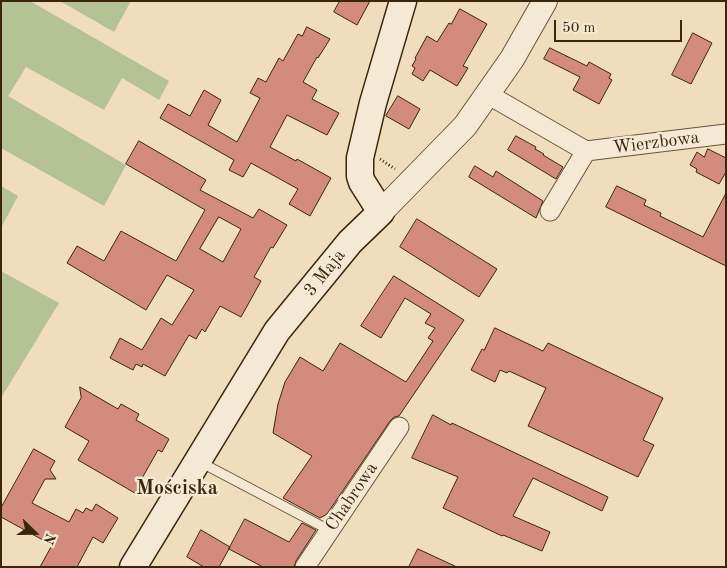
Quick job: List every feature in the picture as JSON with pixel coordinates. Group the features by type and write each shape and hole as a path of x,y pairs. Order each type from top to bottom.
{"main road":[{"path":"381,212 362,182 360,160 373,103 403,1"},
{"name":"3 Maja","path":"133,567 277,331 344,248 381,212"}],"street":[{"name":"3 Maja","path":"381,212 465,126 512,60 545,1"},
{"path":"489,94 586,151 550,211"},
{"name":"Wierzbowa","path":"586,151 726,134"},
{"name":"Chabrowa","path":"305,567 399,427"}],"lane":[{"path":"198,461 329,530"}],"path":[{"path":"374,158 380,158 402,174"}],"green space":[{"path":"1,1 30,1 169,81 159,100 122,78 104,110 26,67 8,96 126,165 104,206 1,148"},
{"path":"60,1 131,1 114,32"},
{"path":"1,186 18,196 1,228"},
{"path":"1,271 59,303 1,398"}],"building":[{"path":"340,1 370,1 357,25 334,12"},
{"path":"460,9 487,24 463,66 468,68 457,86 430,70 423,81 412,74 415,68 412,66 415,58 427,36 437,42"},
{"path":"307,27 330,39 303,82 317,90 312,99 339,113 327,135 287,115 270,147 296,161 297,159 331,178 310,216 289,204 298,189 251,163 243,177 229,170 234,160 160,118 168,104 190,116 204,90 221,100 208,125 237,142 260,98 250,93 258,78 266,82 279,58 283,61 298,34 302,36"},
{"path":"693,33 712,43 691,84 672,75"},
{"path":"550,48 587,66 589,62 611,74 609,78 612,80 599,104 573,90 580,77 544,59"},
{"path":"398,96 420,109 409,129 386,116"},
{"path":"516,136 536,147 535,149 543,155 563,167 556,179 508,150"},
{"path":"139,141 206,180 200,190 253,218 259,209 287,225 273,248 271,247 254,277 261,281 241,317 220,306 205,332 202,329 196,339 189,335 165,376 143,364 142,367 136,364 133,370 110,358 120,338 142,350 161,318 172,325 194,290 167,275 146,310 67,263 77,246 104,261 121,231 176,261 205,210 126,164","holes":["219,217 241,229 223,262 200,249"]},
{"path":"708,149 726,158 726,172 719,184 696,172 697,169 690,165 697,152 704,157"},
{"path":"475,166 493,177 496,171 543,201 536,218 469,177"},
{"path":"617,186 646,200 644,205 661,213 660,216 703,237 726,193 726,266 606,207"},
{"path":"417,219 497,269 479,297 400,247"},
{"path":"394,276 464,320 399,416 394,417 390,421 327,514 320,518 283,498 312,456 273,433 278,404 285,382 300,357 323,371 340,343 406,382 433,341 428,338 435,328 425,323 431,314 405,298 381,338 361,326"},
{"path":"495,328 543,351 548,343 663,398 643,440 654,445 638,477 528,426 546,388 509,371 507,373 500,370 495,382 471,370"},
{"path":"80,387 118,409 121,404 139,414 136,420 169,439 162,452 158,450 141,480 147,483 140,496 78,460 89,441 65,427 81,398"},
{"path":"433,415 608,497 602,511 533,478 513,516 550,532 542,551 502,536 443,508 458,477 412,458"},
{"path":"34,449 55,461 50,470 56,479 45,479 32,503 69,522 76,509 83,513 86,508 92,511 96,504 118,518 103,543 93,537 77,567 40,567 52,545 1,517 1,508"},
{"path":"245,519 289,542 302,523 316,530 294,567 263,567 229,549"},
{"path":"201,530 230,547 219,567 204,567 187,557"},
{"path":"418,549 457,567 409,567"}],"district":[{"name":"Mościska","path":"177,489"}]}
